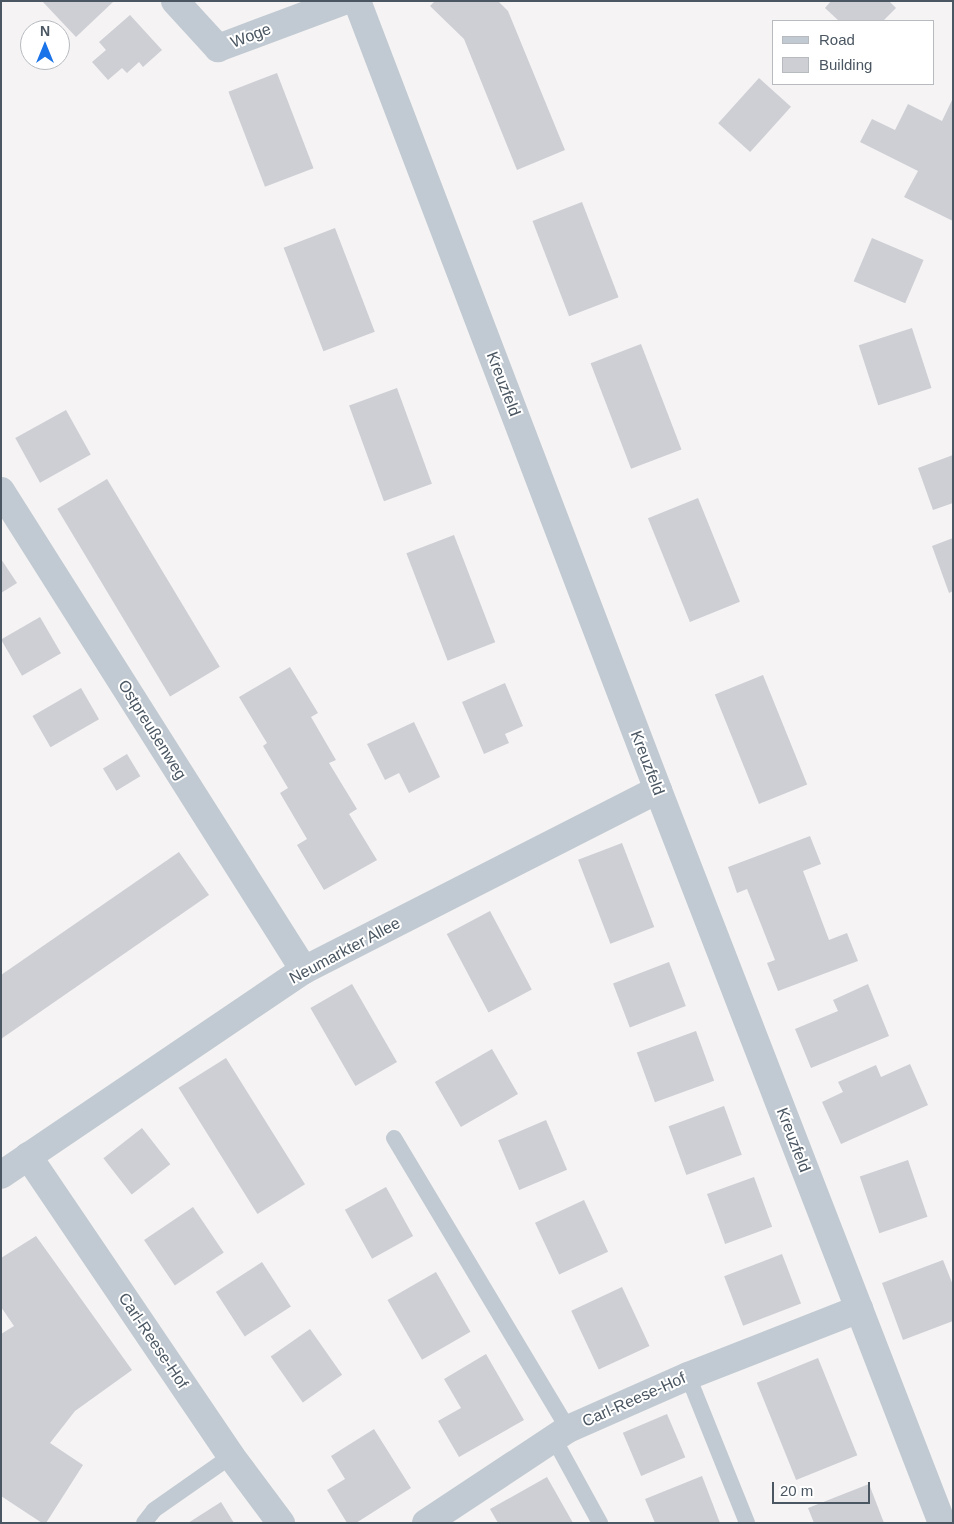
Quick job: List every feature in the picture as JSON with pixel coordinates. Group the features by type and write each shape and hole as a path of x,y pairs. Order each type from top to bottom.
{"street":[{"name":"Woge","path":"175,1 218,48 344,1"},
{"name":"Kreuzfeld","path":"357,1 658,790 942,1523"},
{"name":"Ostpreußenweg","path":"1,491 304,970"},
{"name":"Neumarkter Allee","path":"1,1175 304,970 658,790"},
{"name":"Carl-Reese-Hof","path":"28,1156 231,1456 282,1523"},
{"name":"Carl-Reese-Hof","path":"426,1523 561,1434 688,1376 858,1309"}],"lane":[{"path":"394,1138 561,1434 600,1523"},
{"path":"688,1376 747,1523"},
{"path":"144,1523 154,1510 231,1456"}],"building":[{"path":"42,1 113,2 76,37 70,31 70,20 60,20"},
{"path":"435,1 498,1 508,11 565,150 517,170 464,39 430,6"},
{"path":"831,1 889,1 896,8 884,20 838,20 825,8"},
{"path":"130,15 162,50 143,67 139,62 127,73 122,68 108,80 92,62 106,50 99,42"},
{"path":"277,73 314,168 265,187 228,92"},
{"path":"759,78 791,107 750,152 718,123"},
{"path":"953,98 953,221 904,197 918,171 860,142 872,119 895,130 908,104 942,121"},
{"path":"582,202 619,297 569,316 533,221"},
{"path":"335,228 375,332 323,351 284,248"},
{"path":"872,238 924,260 905,303 854,281"},
{"path":"912,328 931,388 878,405 859,345"},
{"path":"641,344 681,449 631,469 591,363"},
{"path":"397,388 432,484 384,501 349,405"},
{"path":"66,410 91,455 40,483 15,438"},
{"path":"953,455 953,503 933,510 918,468"},
{"path":"107,479 220,667 170,697 57,509"},
{"path":"698,498 740,602 690,622 648,518"},
{"path":"454,535 495,642 448,661 406,553"},
{"path":"953,538 953,591 949,593 932,546"},
{"path":"1,559 17,583 1,593"},
{"path":"40,617 61,653 22,676 1,640"},
{"path":"290,667 318,713 311,717 336,760 329,763 357,809 349,814 377,860 324,890 297,845 307,839 280,793 288,788 263,746 267,743 239,697"},
{"path":"763,675 807,784 759,804 715,694"},
{"path":"505,683 523,726 505,734 509,743 484,754 462,702"},
{"path":"81,688 99,719 51,747 33,716"},
{"path":"414,722 440,777 409,793 399,773 385,780 367,744"},
{"path":"127,754 140,776 116,791 103,768"},
{"path":"810,836 821,864 803,871 829,940 847,933 858,961 778,991 767,963 775,960 747,889 737,893 728,867"},
{"path":"622,843 654,927 610,944 578,860"},
{"path":"179,852 209,895 1,1039 1,975"},
{"path":"490,911 532,990 489,1013 447,934"},
{"path":"669,962 686,1006 630,1027 613,984"},
{"path":"352,984 397,1062 355,1086 310,1008"},
{"path":"868,984 889,1036 811,1068 795,1029 838,1011 833,1000"},
{"path":"696,1031 714,1081 655,1102 637,1053"},
{"path":"492,1049 518,1094 461,1127 435,1082"},
{"path":"226,1058 305,1184 257,1214 179,1088"},
{"path":"910,1064 928,1105 841,1144 822,1102 843,1092 838,1082 876,1065 881,1077"},
{"path":"724,1106 742,1155 686,1175 669,1126"},
{"path":"546,1120 567,1170 519,1190 498,1140"},
{"path":"142,1128 170,1164 132,1194 103,1158"},
{"path":"908,1160 928,1217 879,1233 860,1177"},
{"path":"754,1177 772,1227 725,1244 707,1194"},
{"path":"386,1187 413,1236 372,1259 345,1210"},
{"path":"584,1200 608,1252 559,1274 535,1223"},
{"path":"193,1207 224,1253 175,1286 144,1240"},
{"path":"36,1236 132,1370 75,1411 50,1443 83,1465 46,1523 42,1523 1,1496 1,1334 14,1326 1,1307 1,1258"},
{"path":"782,1254 801,1303 743,1326 724,1276"},
{"path":"943,1260 953,1285 953,1321 903,1340 882,1283"},
{"path":"262,1262 291,1306 245,1336 216,1292"},
{"path":"436,1272 470,1332 422,1360 388,1300"},
{"path":"622,1287 649,1346 599,1370 571,1311"},
{"path":"310,1329 342,1375 303,1402 271,1357"},
{"path":"486,1354 524,1420 459,1457 438,1421 461,1408 444,1379"},
{"path":"818,1358 857,1455 796,1480 757,1383"},
{"path":"667,1414 685,1457 641,1476 623,1433"},
{"path":"374,1429 411,1488 356,1523 347,1523 327,1490 345,1479 331,1456"},
{"path":"702,1476 720,1523 655,1523 645,1499"},
{"path":"547,1477 573,1523 498,1523 490,1509"},
{"path":"869,1484 884,1523 814,1523 808,1508"},
{"path":"221,1502 234,1523 188,1523"}]}
